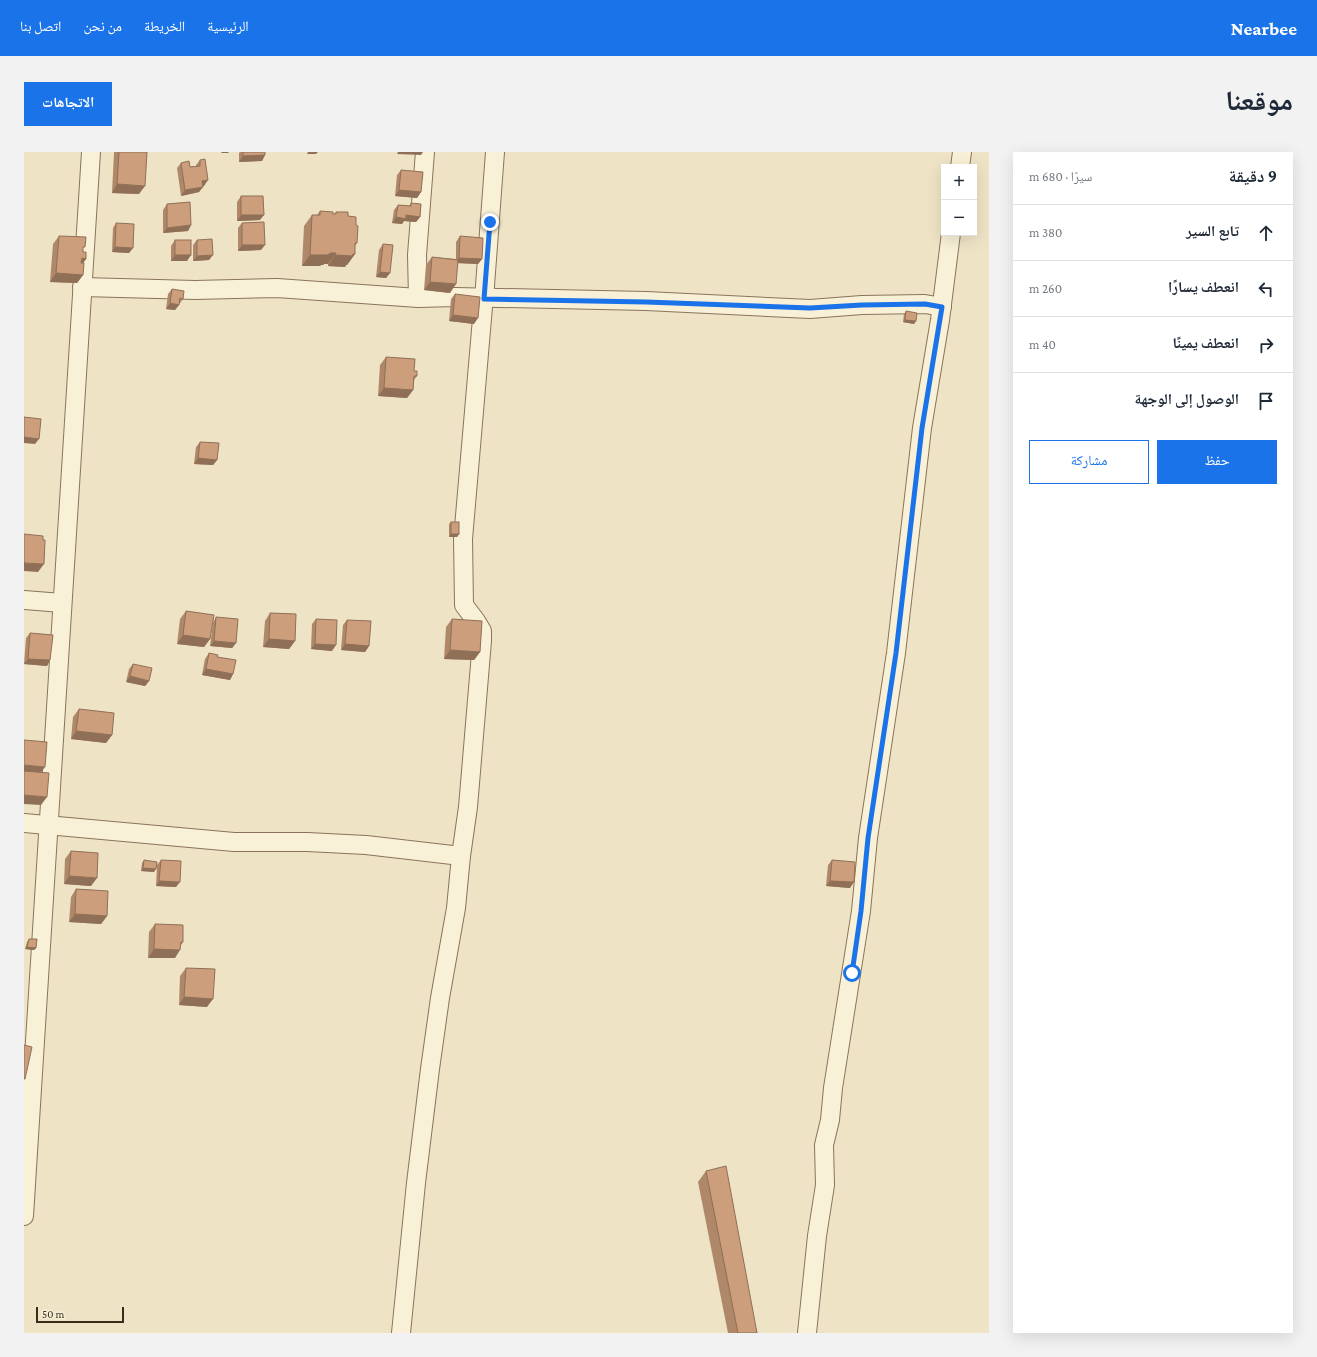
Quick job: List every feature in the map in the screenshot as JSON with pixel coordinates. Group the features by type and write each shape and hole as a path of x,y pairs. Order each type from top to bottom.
{"street":[{"path":"24,1216 91,152"},
{"path":"418,298 417,255 425,152"},
{"path":"401,1333 416,1183 429,1076 440,998 456,908 468,807 482,641 482,631 464,605 464,538 495,152"},
{"path":"960,164 962,152"},
{"path":"807,1333 817,1236 825,1185 824,1145 830,1120 833,1088 861,911 868,838 896,653 922,428 942,307 951,236"},
{"path":"82,287 195,290 277,288 418,298 456,297 810,308 925,304 942,307"},
{"path":"24,600 62,603"},
{"path":"24,823 234,842 307,842 366,845 462,856"}],"building":[{"path":"119,152 147,152 145,186 117,184"},
{"path":"243,152 265,152 265,155 243,156"},
{"path":"205,159 208,180 202,181 203,187 185,190 181,163 189,161 190,167 200,166 200,160"},
{"path":"401,170 423,172 421,192 399,190"},
{"path":"241,196 263,196 264,215 241,215"},
{"path":"190,202 191,225 167,228 167,204"},
{"path":"411,203 421,204 420,217 406,215 406,219 396,217 398,205 411,206"},
{"path":"320,211 333,212 333,214 336,214 336,212 348,212 348,216 356,217 356,225 358,226 355,254 352,256 335,255 336,253 330,253 330,255 310,255 312,215 320,215"},
{"path":"264,222 265,245 242,245 242,223"},
{"path":"116,223 134,224 133,248 115,247"},
{"path":"59,236 86,237 83,252 86,252 86,259 82,258 81,263 84,263 83,275 56,273"},
{"path":"460,236 483,238 482,259 459,258"},
{"path":"212,239 213,255 197,256 197,240"},
{"path":"175,240 191,240 191,255 175,255"},
{"path":"383,244 393,245 390,273 380,272"},
{"path":"432,257 458,260 456,284 430,282"},
{"path":"172,289 184,291 183,299 180,298 179,305 170,303"},
{"path":"455,294 480,297 478,318 453,315"},
{"path":"906,311 917,313 916,321 905,320"},
{"path":"386,357 415,359 414,371 417,371 417,376 414,376 413,390 384,388"},
{"path":"24,417 41,419 39,439 24,437"},
{"path":"200,442 219,443 217,460 198,458"},
{"path":"451,522 459,522 459,534 451,534"},
{"path":"24,534 43,536 43,540 45,540 44,564 24,563"},
{"path":"186,611 214,615 210,639 183,635"},
{"path":"270,613 296,614 295,641 269,639"},
{"path":"216,617 238,619 236,643 214,641"},
{"path":"316,619 337,620 336,645 315,644"},
{"path":"452,619 482,621 480,652 450,650"},
{"path":"347,620 371,621 369,646 345,644"},
{"path":"30,633 53,635 50,660 28,659"},
{"path":"209,653 218,655 217,657 236,660 233,674 206,669"},
{"path":"133,664 152,668 149,681 130,676"},
{"path":"79,709 114,713 112,735 76,731"},
{"path":"24,740 47,742 45,767 24,765"},
{"path":"24,771 49,773 47,797 24,795"},
{"path":"71,851 98,853 97,878 69,876"},
{"path":"144,860 157,862 156,869 143,868"},
{"path":"161,860 181,861 180,882 159,881"},
{"path":"832,860 855,862 854,882 830,881"},
{"path":"76,889 108,891 107,916 75,914"},
{"path":"155,924 183,925 183,942 181,942 180,950 154,949"},
{"path":"29,939 37,939 36,948 27,947"},
{"path":"186,968 215,969 213,999 184,997"},
{"path":"24,1045 32,1047 25,1079 24,1079"},
{"path":"726,1166 757,1333 738,1333 706,1171"}],"route":[{"path":"490,222 484,299 646,302 810,308 925,304 942,307 922,428 896,653 868,838 861,911 852,973"}]}
